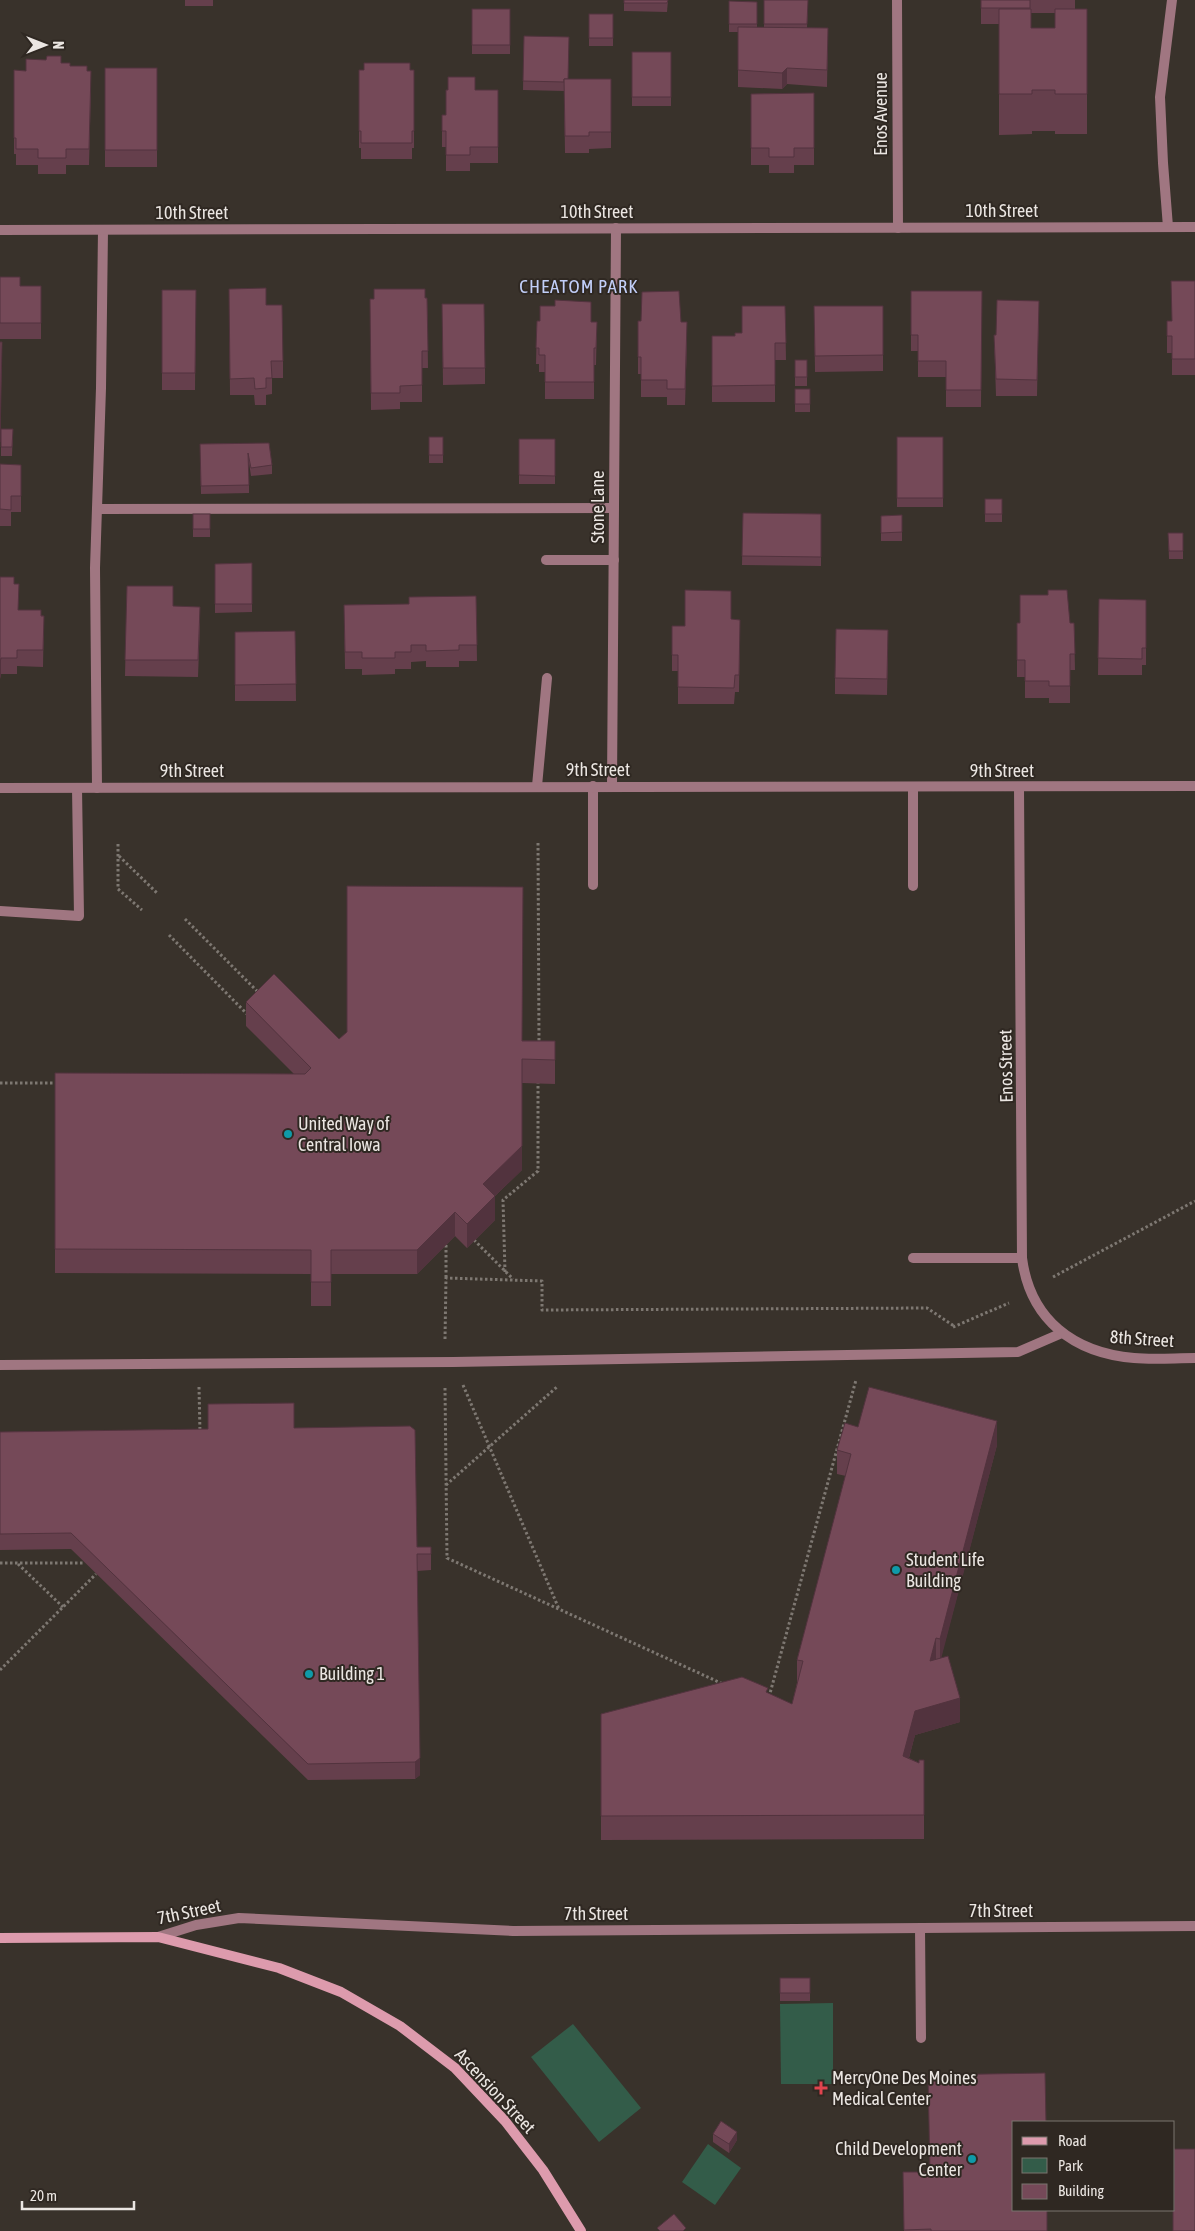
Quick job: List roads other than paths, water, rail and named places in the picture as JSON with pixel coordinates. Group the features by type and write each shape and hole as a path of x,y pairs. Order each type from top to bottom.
{"main road":[{"name":"7th Street","path":"0,1938 158,1936"},
{"name":"Ascension Street","path":"158,1936 279,1968 341,1992 400,2026 455,2068 505,2120 543,2170 581,2231"}],"street":[{"name":"Enos Avenue","path":"897,0 898,228"},
{"path":"1168,227 1160,97 1172,0"},
{"name":"10th Street","path":"0,230 1195,227"},
{"name":"Stone Lane","path":"612,786 616,228"},
{"path":"97,788 97,509 103,230"},
{"path":"97,509 614,508"},
{"path":"546,560 614,560"},
{"path":"537,786 547,678"},
{"path":"593,786 593,885"},
{"name":"9th Street","path":"0,788 1195,786"},
{"path":"913,787 913,886"},
{"name":"Enos Street","path":"1019,787 1022,1258 1024,1274 1037,1305 1048,1322 1062,1334"},
{"path":"0,912 79,916 77,788"},
{"path":"913,1258 1022,1258"},
{"path":"0,1365 449,1362 1018,1352 1062,1334"},
{"name":"8th Street","path":"1062,1334 1095,1351 1110,1355 1135,1358 1195,1358"},
{"name":"7th Street","path":"158,1936 196,1925 239,1918 513,1931 1195,1926"},
{"path":"920,1928 921,2038"}],"place":[{"name":"United Way of Central Iowa","path":"288,1134"},
{"name":"Student Life Building","path":"896,1570"},
{"name":"Building 1","path":"309,1674"},
{"name":"MercyOne Des Moines Medical Center","path":"821,2088"},
{"name":"Child Development Center","path":"972,2159"}],"district":[{"name":"CHEATOM PARK","path":"579,286"}]}
